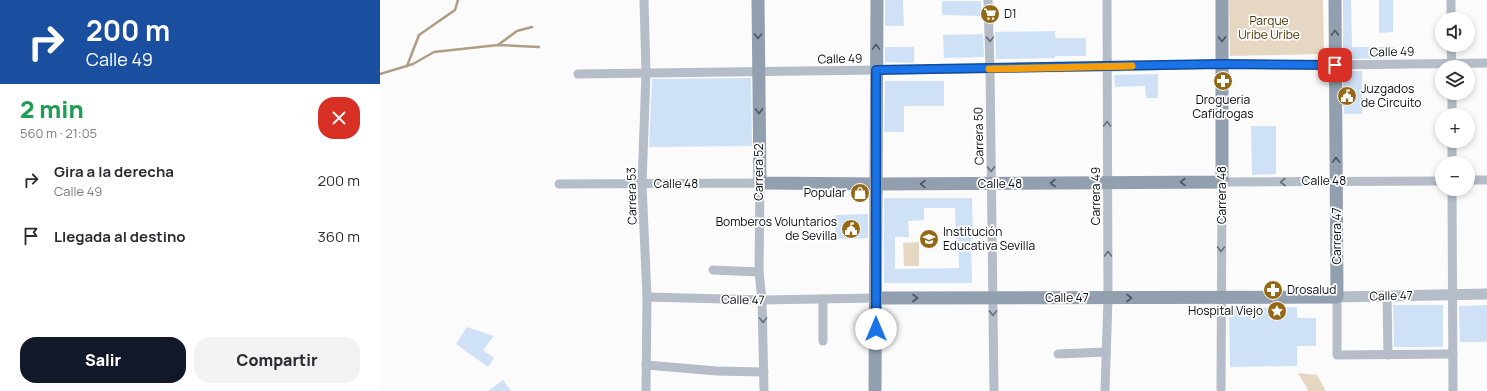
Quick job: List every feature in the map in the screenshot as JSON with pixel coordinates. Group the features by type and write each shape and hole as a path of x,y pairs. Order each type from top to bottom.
{"main road":[{"name":"Carrera 52","path":"758,0 760,183"},
{"path":"875,391 877,0"},
{"name":"Carrera 48","path":"1222,0 1222,182"},
{"name":"Carrera 47","path":"1334,0 1337,297"},
{"name":"Calle 48","path":"760,183 991,184 1222,182"},
{"name":"Calle 47","path":"876,298 1337,297"}],"street":[{"name":"Carrera 53","path":"644,0 646,73 642,184 647,297 646,391"},
{"name":"Carrera 50","path":"988,0 994,391"},
{"name":"Carrera 49","path":"1106,391 1108,298 1107,0"},
{"path":"1451,0 1451,12"},
{"name":"Calle 49","path":"1475,63 1487,62"},
{"name":"Calle 49","path":"578,74 1107,67 1221,64 1435,65"},
{"path":"1475,180 1487,180"},
{"name":"Calle 48","path":"1222,182 1435,181"},
{"name":"Carrera 48","path":"1221,389 1222,182"},
{"name":"Calle 48","path":"559,184 760,183"},
{"name":"Carrera 52","path":"760,183 759,272 762,300 764,391"},
{"path":"1452,196 1453,391"},
{"path":"713,270 759,272"},
{"name":"Calle 47","path":"1337,297 1487,294"},
{"path":"1387,296 1388,355"},
{"name":"Calle 47","path":"647,297 762,300 876,298"},
{"name":"Carrera 47","path":"1337,297 1337,355 1453,354"},
{"path":"822,341 823,300"},
{"path":"1058,354 1106,352"},
{"path":"646,365 717,371 764,372"}],"green space":[{"name":"Parque Uribe Uribe","path":"1229,0 1323,0 1324,54 1230,56"},
{"path":"919,242 919,266 904,266 903,243"},
{"path":"1298,373 1317,375 1326,391 1307,391 1308,390"}],"building":[{"path":"885,0 903,0 904,26 885,26"},
{"path":"1343,0 1351,0 1352,47 1395,47 1395,58 1343,59"},
{"path":"1379,0 1393,0 1393,32 1379,33"},
{"path":"942,1 981,1 981,16 942,15"},
{"path":"1055,31 1055,38 1086,38 1086,56 996,59 995,32"},
{"path":"983,34 984,57 944,58 943,35"},
{"path":"885,47 914,47 914,63 885,62"},
{"path":"1343,71 1362,71 1362,114 1344,114"},
{"path":"1158,74 1158,98 1146,98 1145,86 1115,87 1114,75"},
{"path":"751,78 752,146 649,147 652,79"},
{"path":"885,81 944,81 944,106 904,106 904,132 884,132"},
{"path":"1251,126 1276,126 1276,174 1252,175"},
{"path":"884,198 972,198 972,283 884,283","holes":["924,208 955,208 959,268 895,269 895,237 909,237 908,221 924,220"]},
{"name":"Bomberos Voluntarios de Sevilla","path":"868,214 868,238 835,239 835,215"},
{"path":"1393,305 1443,305 1443,347 1394,347"},
{"path":"1487,305 1487,342 1460,342 1459,306"},
{"path":"1297,307 1297,318 1316,318 1316,346 1297,346 1297,366 1230,367 1229,308"},
{"path":"467,327 494,336 483,350 494,358 488,367 456,344"},
{"path":"503,380 511,391 488,391"}],"waterway":[{"path":"407,66 419,35 455,10 458,0"},
{"path":"498,45 517,31 532,27"},
{"path":"380,74 413,64 434,52 498,45 539,47"}],"slow traffic":[{"path":"989,69 1132,66"}],"place":[{"name":"D1","path":"990,14"},
{"name":"Drogueria Cafidrogas","path":"1223,81"},
{"name":"Juzgados de Circuito","path":"1347,96"},
{"name":"Popular","path":"860,193"},
{"name":"Bomberos Voluntarios de Sevilla","path":"851,229"},
{"name":"Institución Educativa Sevilla","path":"929,239"},
{"name":"Drosalud","path":"1273,290"},
{"name":"Hospital Viejo","path":"1277,311"}],"route":[{"path":"876,329 876,70 1221,64 1335,65"}]}
